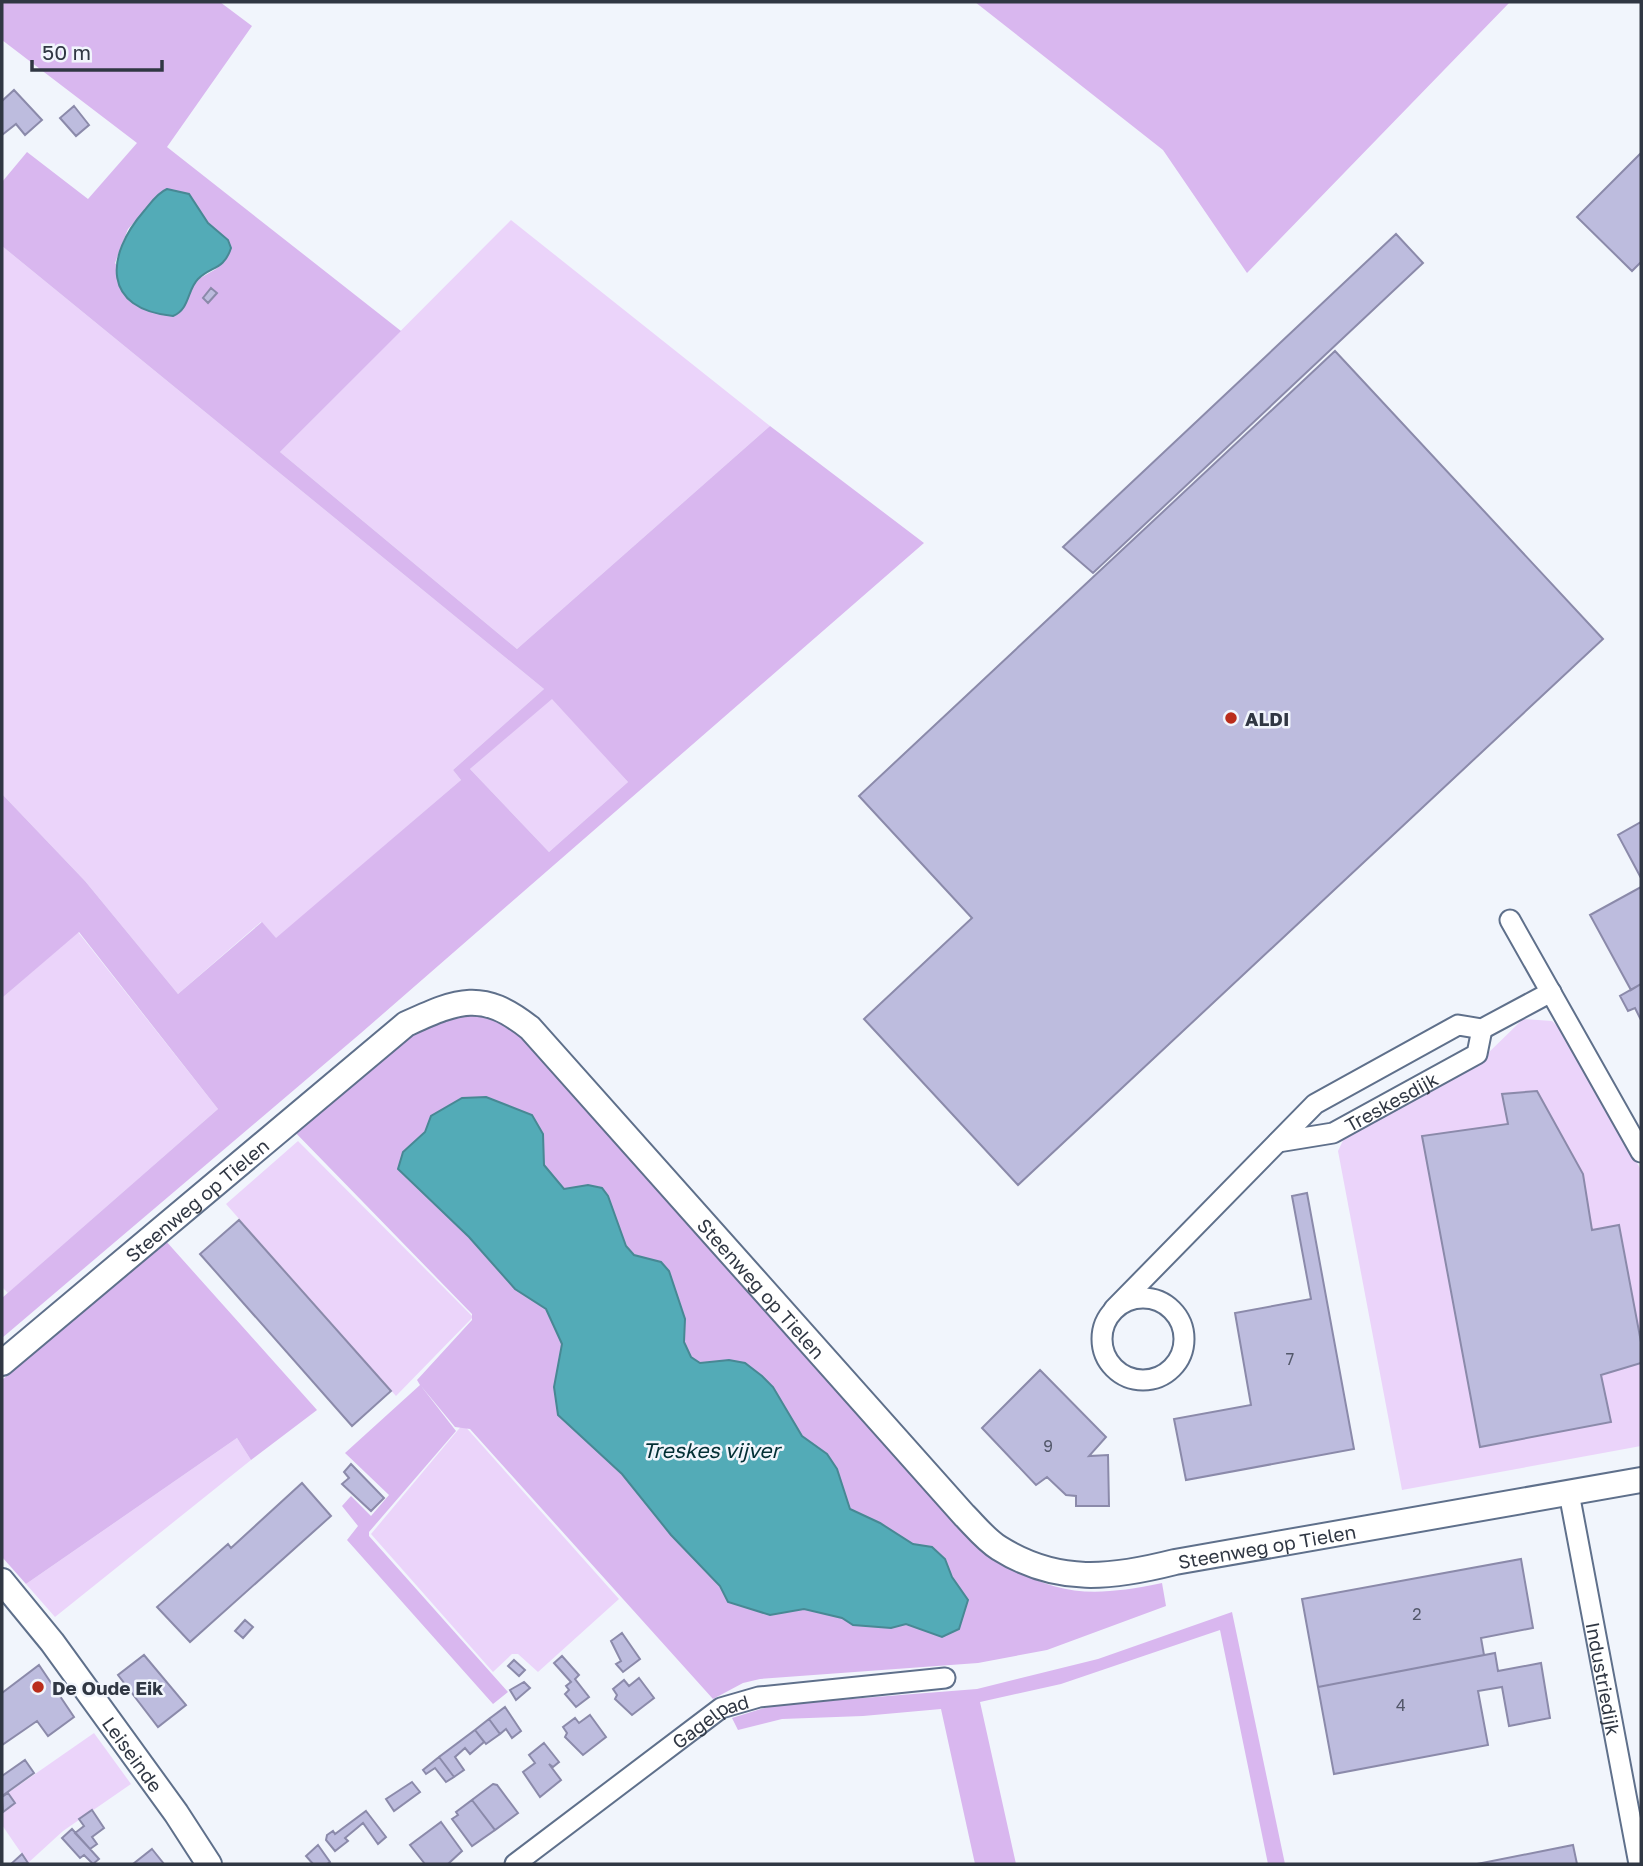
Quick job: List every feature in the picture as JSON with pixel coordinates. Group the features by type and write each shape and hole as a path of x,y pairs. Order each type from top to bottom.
{"street":[{"path":"1510,920 1641,1152"},
{"name":"Treskesdijk","path":"1161,1261 1163,1286 1170,1308 1183,1329 1182,1352 1168,1372 1145,1380 1122,1374 1106,1355 1103,1331 1114,1309 1161,1261 1278,1142 1315,1104 1458,1025 1482,1029 1551,992"},
{"name":"Steenweg op Tielen","path":"2,1363 405,1024 452,1003 478,1003 500,1009 530,1028 964,1515 998,1548 1045,1569 1087,1578 1130,1573 1175,1562 1641,1480"},
{"name":"Treskesdijk","path":"1278,1142 1333,1133 1477,1054 1482,1029"},
{"path":"1114,1309 1125,1302 1148,1298 1170,1308"},
{"name":"Industriedijk","path":"1569,1493 1639,1864"},
{"name":"Leiseinde","path":"2,1581 52,1642 176,1813 209,1864"},
{"name":"Gagelpad","path":"515,1864 721,1708 758,1697 945,1678"}],"shaded area":[{"path":"2,2 220,2 252,26 167,147 401,331 280,452 517,649 770,426 924,543 361,1033 2,1338 2,1298 218,1109 79,932 2,998 2,794 85,881 178,994 262,922 276,938 461,780 453,770 544,689 2,246 2,182 27,152 88,199 137,143 2,40","holes":["166,189 189,194 208,223 228,240 227,257 216,269 195,281 185,306 173,316 153,312 115,263 128,229","552,699 628,782 549,852 470,769"]},
{"path":"975,2 1510,2 1247,273 1163,150"},
{"path":"511,220 770,426 517,649 280,452"},
{"path":"2,246 544,689 453,770 461,780 276,939 261,922 178,994 85,881 2,794"},
{"path":"552,698 628,782 549,852 470,769"},
{"path":"78,932 218,1109 8,1293 2,1287 2,998"},
{"path":"451,992 486,993 979,1546 1024,1574 1065,1589 1109,1591 1162,1583 1166,1606 1047,1650 978,1663 760,1679 743,1683 713,1699 470,1429 455,1427 421,1386 456,1431 369,1532 369,1536 508,1692 493,1704 347,1540 358,1526 342,1506 351,1496 371,1516 389,1495 345,1453 420,1385 417,1380 472,1320 472,1314 290,1127"},
{"path":"1523,1019 1552,1021 1569,1038 1641,1170 1641,1446 1402,1490 1338,1151 1347,1132 1482,1059"},
{"path":"298,1141 473,1317 396,1396 226,1204"},
{"path":"165,1240 317,1410 251,1460 237,1438 26,1584 2,1557 2,1380"},
{"path":"463,1424 619,1599 538,1672 518,1654 512,1654 493,1672 371,1534"},
{"path":"237,1438 251,1460 55,1617 26,1584"},
{"path":"1232,1612 1285,1864 1268,1864 1220,1630 1061,1684 980,1702 1016,1864 975,1864 941,1709 782,1719 738,1730 732,1718 774,1705 977,1689 1098,1659"},
{"path":"94,1733 131,1784 63,1831 28,1863 2,1825 2,1797"}],"water":[{"path":"167,189 189,194 208,223 228,240 231,248 221,264 198,279 183,309 173,316 150,311 133,303 122,292 117,278 117,262 131,228 154,199"},
{"name":"Treskes vijver","path":"486,1097 532,1115 543,1134 544,1165 564,1189 588,1185 602,1188 608,1196 626,1246 634,1255 661,1262 669,1271 685,1319 684,1342 691,1357 700,1363 729,1360 745,1363 762,1376 773,1387 802,1436 827,1454 837,1469 850,1509 880,1523 913,1544 932,1547 945,1559 952,1577 968,1600 959,1629 942,1637 906,1624 891,1628 853,1625 842,1618 804,1609 770,1615 728,1602 720,1586 671,1535 622,1474 558,1415 554,1387 562,1344 546,1309 515,1289 469,1237 398,1169 403,1152 425,1132 431,1116 462,1098"}],"building":[{"path":"14,90 42,120 25,135 16,124 2,135 2,101"},
{"path":"74,106 89,125 76,136 60,118"},
{"path":"1641,153 1641,262 1632,271 1577,217"},
{"path":"1396,234 1423,263 1093,573 1063,547"},
{"path":"211,288 217,293 208,303 203,298"},
{"name":"ALDI","path":"1335,351 1603,639 1018,1185 864,1019 972,918 859,796"},
{"path":"1641,822 1641,878 1618,835"},
{"path":"1641,887 1641,984 1631,990 1590,915"},
{"path":"1641,984 1641,1020 1635,1008 1628,1011 1620,996"},
{"path":"1537,1091 1583,1174 1592,1230 1619,1225 1641,1342 1641,1363 1601,1375 1611,1422 1480,1447 1422,1136 1508,1124 1502,1094"},
{"path":"1307,1193 1354,1449 1186,1480 1174,1419 1251,1405 1235,1313 1311,1299 1292,1196"},
{"path":"239,1220 391,1391 352,1426 200,1254"},
{"path":"1040,1370 1106,1437 1089,1456 1108,1455 1109,1506 1076,1506 1076,1496 1066,1495 1047,1477 1036,1485 982,1428"},
{"path":"351,1464 384,1498 371,1511 342,1484 349,1478 344,1472"},
{"path":"302,1483 331,1516 190,1642 157,1607 228,1544 231,1548"},
{"path":"1521,1559 1533,1628 1481,1638 1484,1655 1318,1687 1302,1599"},
{"path":"245,1620 253,1627 243,1638 235,1631"},
{"path":"622,1633 640,1659 623,1672 616,1664 621,1661 611,1641"},
{"path":"1495,1653 1498,1671 1541,1663 1550,1718 1509,1726 1502,1687 1478,1691 1488,1745 1334,1774 1318,1687"},
{"path":"144,1655 186,1705 158,1727 118,1675"},
{"path":"562,1656 579,1675 575,1679 589,1697 576,1707 565,1694 569,1690 566,1686 571,1682 554,1663"},
{"path":"514,1660 525,1670 519,1676 508,1666"},
{"path":"39,1665 74,1717 48,1736 37,1721 2,1745 2,1693"},
{"path":"639,1678 654,1698 632,1715 615,1699 617,1695 613,1689 624,1680 629,1686"},
{"path":"524,1682 530,1688 516,1700 510,1690"},
{"path":"505,1707 521,1731 512,1738 506,1729 500,1734 489,1719"},
{"path":"590,1715 606,1737 583,1755 565,1737 567,1733 563,1727 575,1718 579,1723"},
{"path":"489,1719 500,1734 486,1744 475,1730"},
{"path":"475,1730 484,1742 470,1754 465,1748 455,1757 464,1770 454,1777 439,1757"},
{"path":"544,1743 559,1762 553,1767 549,1764 561,1780 540,1797 523,1772 535,1763 529,1755"},
{"path":"439,1757 454,1777 446,1782 435,1768 426,1774 423,1770"},
{"path":"25,1760 34,1773 2,1796 2,1776"},
{"path":"412,1782 420,1792 394,1811 386,1799"},
{"path":"493,1784 497,1785 518,1813 495,1830 472,1800"},
{"path":"8,1793 15,1803 3,1812 2,1797"},
{"path":"472,1800 495,1830 472,1846 452,1819 458,1815 456,1812"},
{"path":"92,1810 104,1828 92,1837 97,1844 90,1849 75,1833 84,1826 79,1819"},
{"path":"366,1811 386,1837 378,1844 363,1823 345,1838 348,1841 335,1851 326,1840 327,1835 333,1831 335,1834"},
{"path":"441,1822 462,1851 448,1864 425,1864 410,1845"},
{"path":"72,1829 99,1859 93,1864 84,1855 80,1858 62,1838"},
{"path":"318,1845 330,1862 327,1864 313,1864 306,1856"},
{"path":"1573,1845 1577,1864 1477,1864"},
{"path":"152,1849 164,1864 133,1864"},
{"path":"22,1854 28,1863 11,1864"}],"place":[{"name":"ALDI","path":"1231,718"},
{"name":"De Oude Eik","path":"38,1687"}]}
